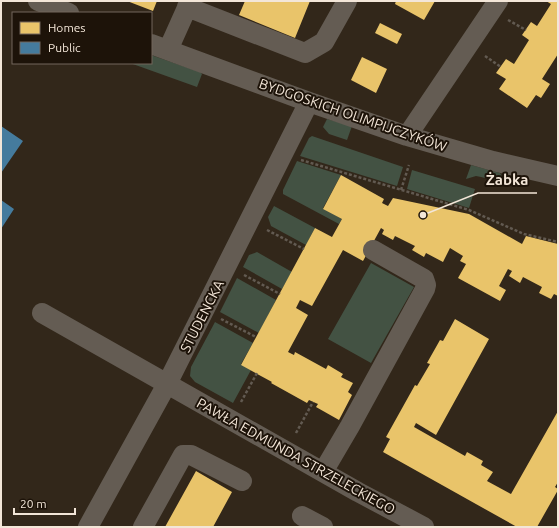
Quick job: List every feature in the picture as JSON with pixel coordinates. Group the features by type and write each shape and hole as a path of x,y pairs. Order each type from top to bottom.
{"street":[{"path":"38,1 66,12"},
{"path":"160,47 188,4 305,52 324,42 347,1"},
{"path":"407,136 498,1"},
{"name":"BYDGOSKICH OLIMPIJCZYKÓW","path":"160,47 309,102 407,136 493,161 558,176"},
{"name":"STUDENCKA","path":"88,527 167,384 309,102"},
{"path":"323,472 350,426 426,285 424,279 373,250"},
{"name":"PAWŁA EDMUNDA STRZELECKIEGO","path":"42,313 414,525"},
{"path":"143,527 183,455 191,455 242,482"},
{"path":"302,516 323,527"}],"path":[{"path":"295,158 469,210 524,234 558,242"},
{"path":"401,190 409,165"},
{"path":"266,230 304,249"},
{"path":"243,274 280,294"},
{"path":"221,319 256,338"},
{"path":"240,403 257,373"},
{"path":"296,434 313,402"}],"green space":[{"path":"152,55 200,72 202,74 197,87 133,64 152,64"},
{"path":"327,119 352,126 347,140 329,134 323,127"},
{"path":"312,136 403,167 397,186 300,156 309,138"},
{"path":"297,161 341,175 323,208 342,219 339,224 283,194 283,190"},
{"path":"471,165 500,173 506,183 476,176 466,179"},
{"path":"412,170 475,189 469,208 407,189"},
{"path":"274,206 315,228 306,245 271,226 268,217"},
{"path":"257,252 292,272 282,289 243,267 249,255"},
{"path":"371,263 414,287 371,363 328,339"},
{"path":"237,278 276,300 259,333 220,312"},
{"path":"215,322 253,343 241,364 251,370 233,403 195,382 190,376 191,367"}],"building: Homes":[{"path":"127,1 157,1 153,11"},
{"path":"245,1 310,1 295,38 239,15"},
{"path":"396,1 435,1 424,20 395,4"},
{"path":"546,1 558,1 558,54 542,79 550,84 541,98 536,95 527,108 499,89 506,79 496,73 506,59 514,64 529,40 522,35 531,22 537,26 551,4"},
{"path":"380,23 402,34 397,44 375,33"},
{"path":"362,57 387,69 376,93 351,80"},
{"path":"341,175 384,199 382,203 388,206 393,198 469,214 522,244 526,236 558,244 558,296 554,294 551,299 539,293 542,287 523,277 520,283 509,276 512,271 508,269 499,286 506,290 500,301 458,278 466,264 460,261 463,256 450,248 443,262 426,253 424,257 412,250 415,246 395,236 393,240 382,234 384,230 381,228 363,261 343,250 312,306 300,300 296,308 308,315 288,352 294,355 295,352 326,369 328,365 343,374 341,377 353,383 348,392 352,395 339,420 316,407 318,404 309,400 307,403 271,383 272,382 241,365 315,228 332,237 342,219 323,209"},
{"path":"455,319 489,339 436,435 416,423 414,427 465,456 467,452 483,461 481,465 493,472 487,481 511,494 558,411 558,482 555,487 558,490 537,527 517,527 383,452 390,439 386,437 415,385 417,386 430,364 427,363 440,340 443,341"},
{"path":"196,471 232,492 213,527 165,527"}],"building: Public":[{"path":"1,126 23,141 1,173"},
{"path":"1,200 14,209 1,229"}],"place":[{"name":"Żabka","path":"423,215"}]}
